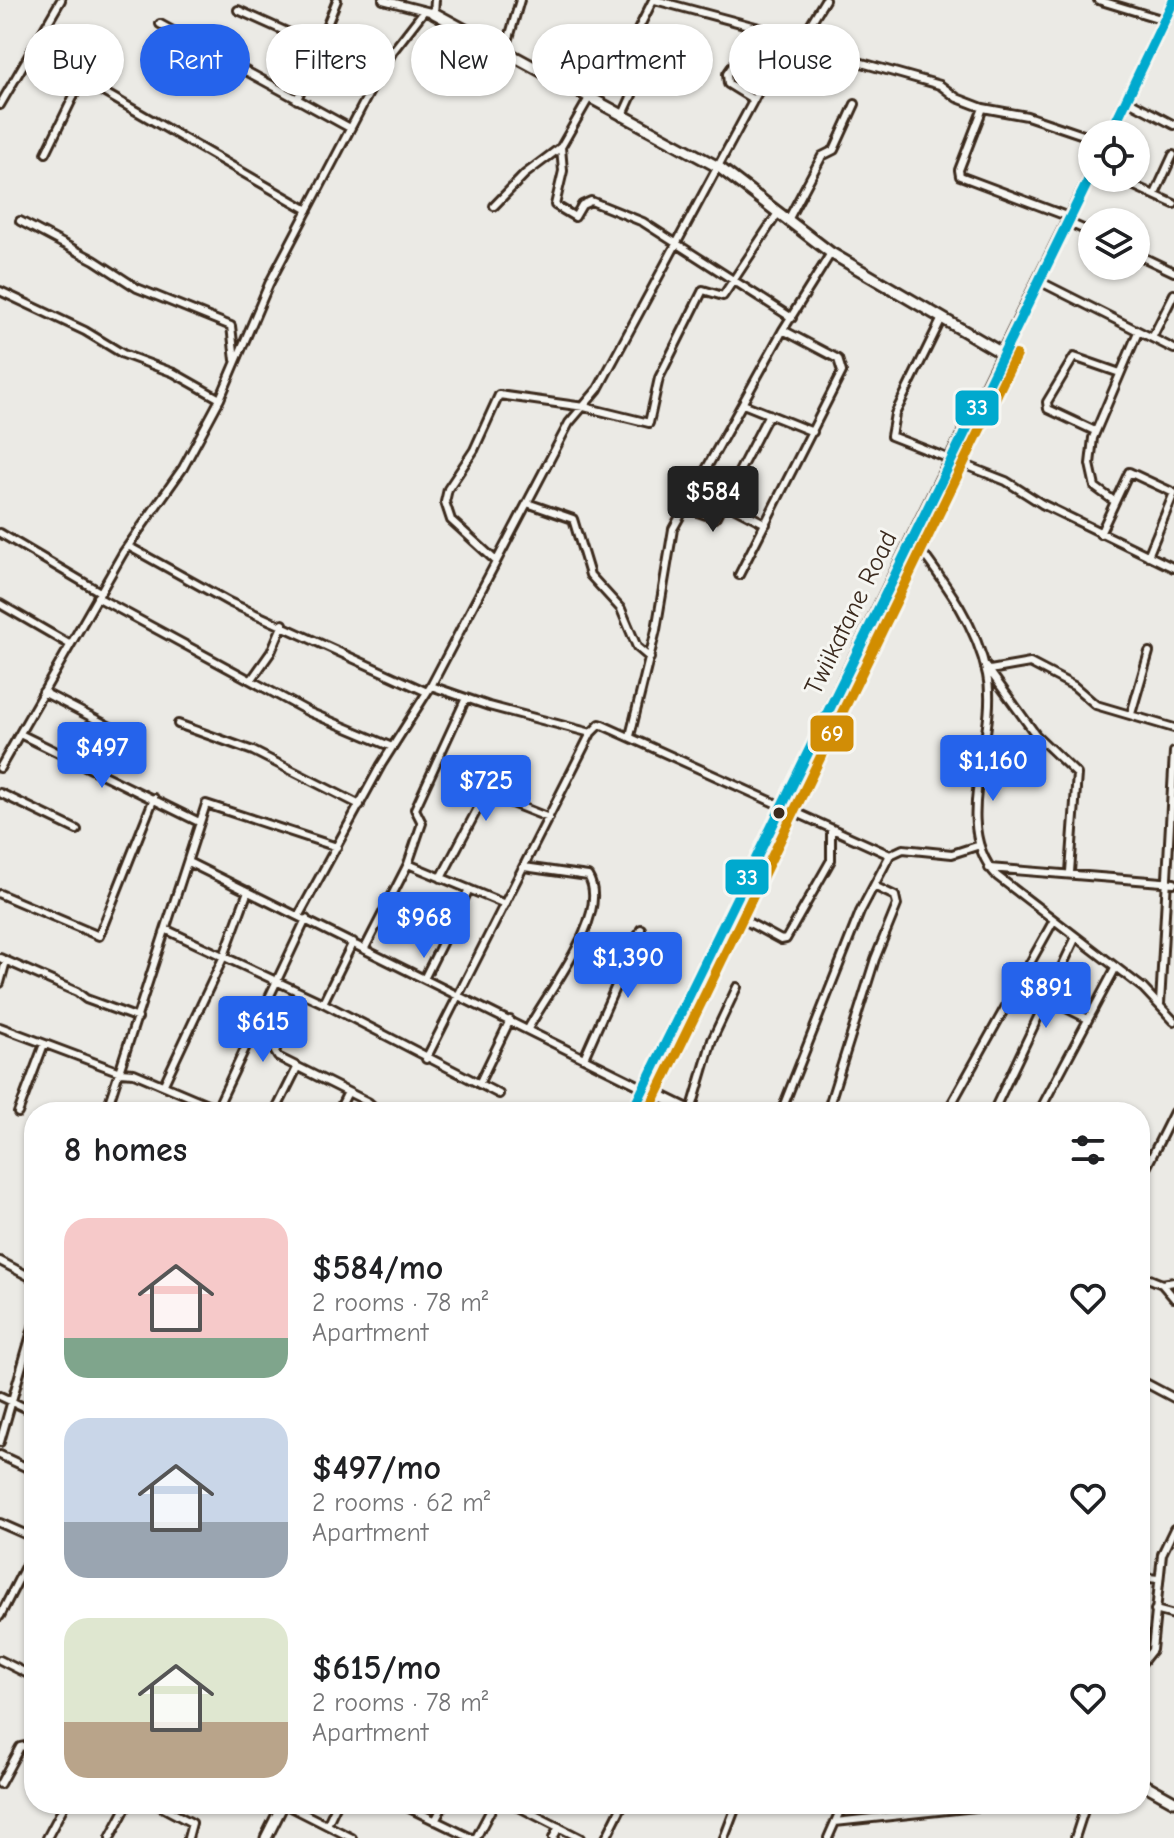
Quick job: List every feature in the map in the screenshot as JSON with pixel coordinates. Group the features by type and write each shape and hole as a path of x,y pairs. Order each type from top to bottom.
{"street":[{"path":"47,24 61,0"},
{"path":"327,24 337,0"},
{"path":"383,0 429,12 452,24"},
{"path":"0,768 69,644 128,546 174,481 220,399 269,284 393,51 429,12 435,0"},
{"path":"513,24 520,0"},
{"path":"622,117 632,95 634,38 654,0 682,5 743,24"},
{"path":"811,24 825,0"},
{"path":"1098,0 1164,20"},
{"path":"1116,120 1174,0"},
{"path":"238,10 269,24"},
{"path":"516,58 720,168 831,253 1001,350"},
{"path":"860,60 940,85 957,98 983,108 1027,116 1078,133"},
{"path":"0,105 24,64"},
{"path":"250,74 350,128"},
{"path":"46,153 74,96"},
{"path":"107,96 308,210"},
{"path":"297,100 299,96"},
{"path":"748,96 754,100"},
{"path":"220,1102 278,980 302,917 337,847 392,747 429,689 496,561 530,504 569,423 598,389 756,96"},
{"path":"494,206 525,174 561,147 589,98"},
{"path":"1125,99 1174,125"},
{"path":"788,220 822,156 834,150 855,104"},
{"path":"983,108 959,175 1078,225"},
{"path":"561,147 563,171 555,205 561,210 575,217 582,205 591,201 643,222 792,318"},
{"path":"1155,194 1173,155"},
{"name":"Twiikatane Road","path":"637,1102 951,459 1001,350 1082,192"},
{"path":"1150,192 1174,204"},
{"path":"496,561 451,520 445,502 448,489 474,450 498,397 506,394 584,407 649,423 659,378 703,290 721,296 778,213"},
{"path":"20,221 94,260 137,288 230,325 235,363"},
{"path":"630,736 650,658 667,548 683,507 783,330 831,253"},
{"path":"1150,261 1174,272"},
{"path":"1037,280 1174,349"},
{"path":"0,291 85,331 123,354 174,373 220,399"},
{"path":"1152,338 1174,294"},
{"path":"942,318 895,414 890,432 899,441 1006,481 1042,504 1174,568"},
{"path":"739,575 841,377 842,365 823,349 783,330"},
{"path":"1114,501 1099,492 1093,482 1090,464 1095,431 1138,332"},
{"path":"1095,431 1048,409 1047,402 1074,357 1120,373"},
{"path":"743,404 813,432"},
{"path":"683,507 713,519 769,414"},
{"path":"1100,534 1129,472 1174,493 1148,556"},
{"path":"695,487 766,524"},
{"path":"530,504 573,519 590,575 621,609 637,647 650,658"},
{"path":"0,533 194,651 252,679 322,719 392,747"},
{"path":"911,537 960,608 984,663 989,686 979,769 977,846 989,868 1116,967 1174,1021"},
{"path":"128,546 229,602 429,689 591,733"},
{"path":"0,604 69,644"},
{"path":"252,679 271,652 283,624"},
{"path":"1131,714 1149,652"},
{"path":"984,663 1036,735 1077,774 1070,872"},
{"path":"990,670 1030,663 1074,686 1094,704 1174,728"},
{"path":"43,692 128,736"},
{"path":"365,948 408,864 422,823 415,809 466,698"},
{"path":"426,1059 591,733 600,723 831,831 890,855"},
{"path":"178,724 253,751 360,805"},
{"path":"20,734 199,822"},
{"path":"1160,1005 1171,882 1174,752"},
{"path":"0,793 77,830"},
{"path":"441,878 486,793 549,818"},
{"path":"0,894 99,936 154,798"},
{"path":"110,1102 190,863 199,822 209,803 337,847"},
{"path":"731,913 781,940 786,939 831,860 831,831"},
{"path":"785,1102 820,1020 853,927 890,855 903,849 952,854 977,846"},
{"path":"190,863 528,1029 644,1088 663,1102"},
{"path":"408,864 505,904"},
{"path":"524,867 588,876 594,906 563,975 547,993 528,1029"},
{"path":"989,868 1171,882"},
{"path":"830,1102 875,959 897,905 895,896 874,886"},
{"path":"425,977 469,889"},
{"path":"164,1084 224,956 248,891"},
{"path":"953,1102 1054,920"},
{"path":"584,1058 641,929"},
{"path":"167,930 278,980 499,1094"},
{"path":"998,1102 1076,937"},
{"path":"323,1003 353,942"},
{"path":"0,983 3,960 77,992 86,999 138,1018"},
{"path":"1044,1102 1086,1018 1116,967"},
{"path":"1018,984 1086,1018"},
{"path":"695,1102 707,1054 737,987"},
{"path":"479,1084 510,1020"},
{"path":"0,1027 120,1072 134,1073 164,1084 204,1102"},
{"path":"279,1041 275,1053 297,1068 364,1102"},
{"path":"18,1113 44,1044"},
{"path":"280,1102 297,1068"},
{"path":"343,1102 348,1092"},
{"path":"1150,1159 1174,1112"},
{"path":"0,1261 24,1274"},
{"path":"1150,1279 1162,1284 1174,1298"},
{"path":"1162,1284 1174,1282"},
{"path":"0,1442 24,1362"},
{"path":"1150,1385 1174,1398"},
{"path":"0,1396 24,1408"},
{"path":"0,1455 24,1466"},
{"path":"0,1523 24,1534"},
{"path":"1150,1656 1164,1546 1174,1529"},
{"path":"0,1616 4,1601 24,1566"},
{"path":"1150,1578 1158,1579"},
{"path":"1155,1610 1174,1615"},
{"path":"0,1660 24,1672"},
{"path":"0,1784 20,1747 24,1746"},
{"path":"1150,1788 1174,1801"},
{"path":"47,1838 60,1814"},
{"path":"110,1838 123,1814"},
{"path":"176,1814 192,1823 188,1838"},
{"path":"266,1838 279,1814"},
{"path":"304,1814 341,1836 352,1838"},
{"path":"327,1825 332,1814"},
{"path":"421,1814 474,1838 488,1814"},
{"path":"435,1821 439,1814"},
{"path":"533,1814 580,1838"},
{"path":"606,1838 618,1814"},
{"path":"724,1838 733,1814"},
{"path":"828,1838 839,1814"},
{"path":"835,1822 910,1814"},
{"path":"1075,1838 1083,1814"},
{"path":"553,1838 559,1827"}],"transit line":[{"name":"33","path":"1117,120 1174,0"},
{"name":"33","path":"637,1102 1083,192"},
{"name":"69","path":"653,1102 1016,355"}]}
